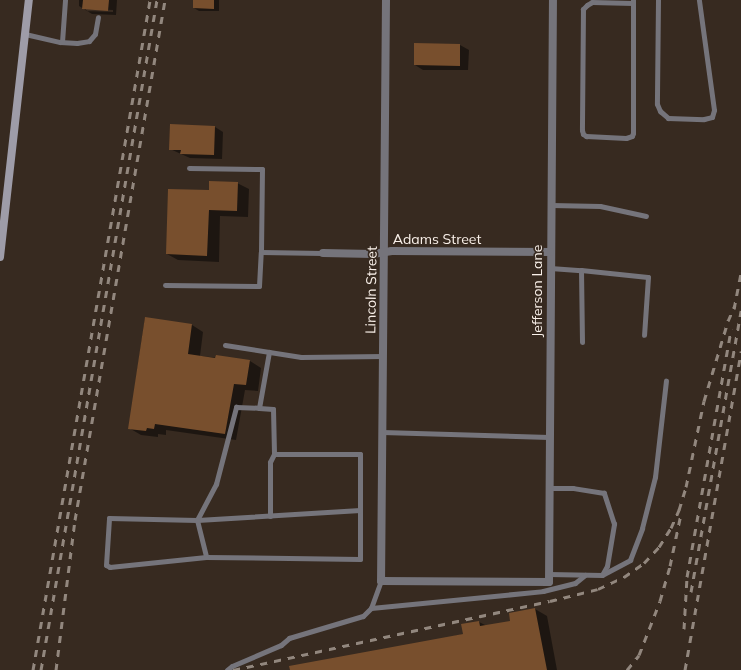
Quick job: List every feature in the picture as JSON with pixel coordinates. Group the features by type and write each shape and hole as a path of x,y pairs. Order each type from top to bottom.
{"main road":[{"path":"0,257 29,0"}],"street":[{"name":"Lincoln Street","path":"381,581 386,0"},
{"name":"Jefferson Lane","path":"549,578 550,252 553,0"},
{"name":"Adams Street","path":"323,253 372,254 384,252 550,252"},
{"path":"381,581 549,578"}],"lane":[{"path":"62,42 65,0"},
{"path":"658,0 657,104 660,111 668,118 704,119 712,117 714,110 699,0"},
{"path":"633,1 632,136 626,138 586,136 583,134 582,130 583,9 592,2 633,1"},
{"path":"25,34 62,42 77,43 89,41 95,34 98,17"},
{"path":"165,285 259,286 262,252 262,170 189,168"},
{"path":"551,205 600,206 646,216"},
{"path":"262,252 323,253"},
{"path":"550,268 648,277 644,334"},
{"path":"580,270 582,342"},
{"path":"225,344 302,357 383,356"},
{"path":"259,408 269,352"},
{"path":"549,578 602,575 630,560 642,528 655,477 666,381"},
{"path":"206,557 197,520 216,484 236,407 273,409 274,454 270,462 270,516"},
{"path":"382,432 549,437"},
{"path":"274,454 360,454 360,510 360,559 206,557 110,567 106,564 109,518 197,520 360,510"},
{"path":"549,488 573,488 604,493 614,524 607,566 602,575"},
{"path":"371,608 543,591 575,583 585,575"},
{"path":"227,670 232,666 281,645 290,638 362,616 371,608 381,581"}],"building":[{"path":"83,0 109,0 108,11 82,9"},
{"path":"193,0 214,0 214,9 193,8"},
{"path":"414,43 460,44 460,66 414,65"},
{"path":"170,124 215,126 214,155 180,154 181,150 169,150"},
{"path":"209,181 238,182 237,211 209,210 207,256 166,254 168,189 209,190"},
{"path":"145,317 192,324 188,354 215,358 216,355 250,360 246,385 234,384 225,434 155,424 154,429 147,428 146,431 128,429"},
{"path":"535,608 547,670 290,670 289,666 463,634 461,624 479,621 480,626 510,621 509,613"}],"railway":[{"path":"33,670 150,0"},
{"path":"41,670 157,0"},
{"path":"56,670 75,520 165,0"},
{"path":"734,309 741,272"},
{"path":"233,670 550,601 598,589 624,577 644,563 659,547 671,528 679,510 686,487 704,401 728,321 735,305"},
{"path":"691,592 741,310"},
{"path":"684,629 687,577 731,329"},
{"path":"685,670 741,351"},
{"path":"627,670 639,655 660,601 670,566 681,514"}]}
